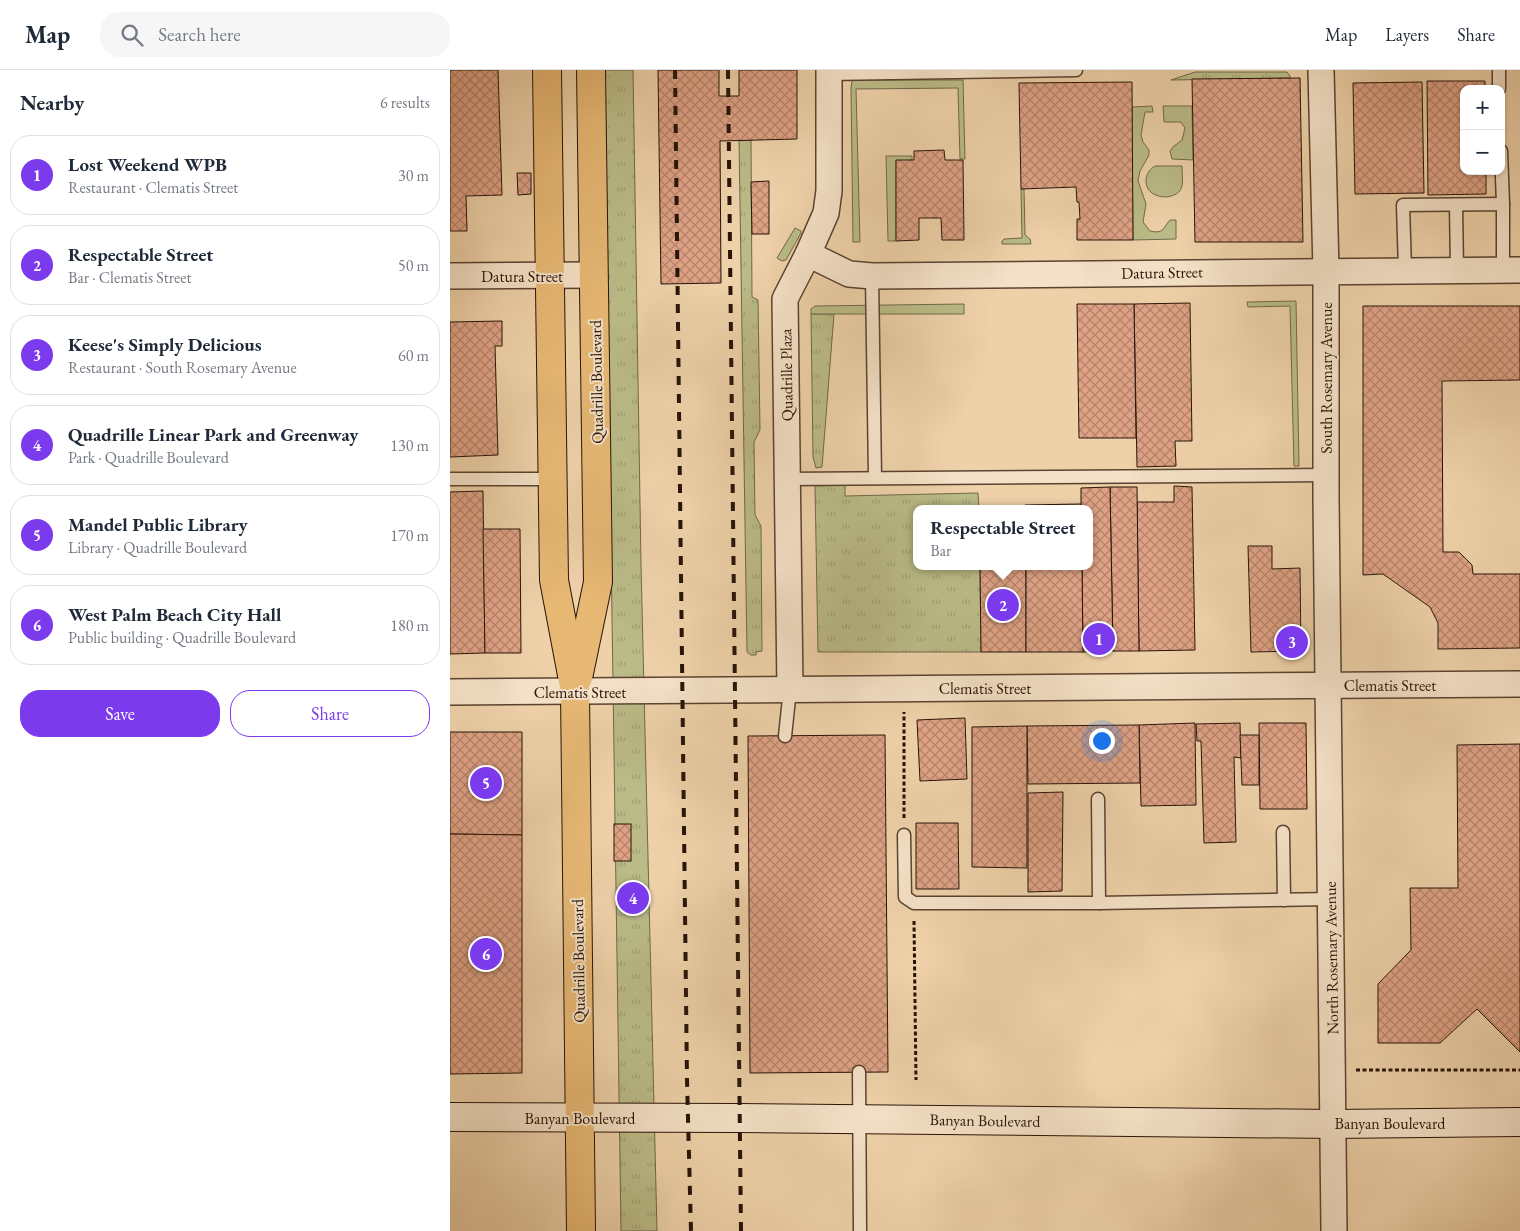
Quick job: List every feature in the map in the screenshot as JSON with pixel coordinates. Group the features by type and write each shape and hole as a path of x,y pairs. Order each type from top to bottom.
{"main road":[{"name":"Quadrille Boulevard","path":"547,70 554,580 576,692 581,1231"},
{"name":"Quadrille Boulevard","path":"576,692 598,582 591,70"}],"street":[{"name":"South Rosemary Avenue","path":"1321,70 1326,271 1328,685"},
{"name":"Quadrille Plaza","path":"790,689 785,299 826,213 829,191 829,72"},
{"name":"Datura Street","path":"808,254 849,274 872,276 1512,270"},
{"name":"Datura Street","path":"450,276 594,275"},
{"name":"Clematis Street","path":"450,692 1520,684"},
{"name":"North Rosemary Avenue","path":"1328,685 1334,1231"},
{"name":"Banyan Boulevard","path":"450,1117 1333,1124 1520,1122"}],"lane":[{"path":"829,72 1076,70"},
{"path":"1499,70 1499,85"},
{"path":"1502,175 1503,204 1512,270"},
{"path":"1405,270 1403,205 1503,204"},
{"path":"1456,205 1457,270"},
{"path":"872,276 874,478"},
{"path":"787,479 1326,475"},
{"path":"450,479 553,479"},
{"path":"785,736 790,689"},
{"path":"1098,799 1099,903"},
{"path":"1283,832 1284,900"},
{"path":"904,835 905,897 914,903 1099,903 1331,899"},
{"path":"859,1072 860,1231"}],"path":[{"path":"904,689 904,835"},
{"path":"914,903 916,1080"},
{"path":"1360,1070 1520,1070"}],"green space":[{"path":"604,70 633,70 641,565 657,1231 621,1231"},
{"path":"1195,72 1287,72 1290,78 1171,80"},
{"path":"963,80 965,159 960,159 958,88 856,89 860,242 853,242 851,88 852,81"},
{"path":"1152,106 1153,112 1145,112 1141,135 1143,142 1149,150 1149,155 1140,171 1138,181 1146,204 1143,222 1150,231 1158,232 1170,220 1176,220 1176,239 1133,240 1132,107"},
{"path":"1163,106 1192,106 1193,160 1172,159 1170,151 1182,140 1185,128 1181,122 1164,122"},
{"path":"739,140 751,140 752,297 758,300 760,430 754,442 755,515 761,526 762,651 756,652 756,655 751,655 747,652"},
{"path":"886,156 912,156 912,160 896,161 896,241 888,241"},
{"path":"1155,166 1182,166 1182,186 1180,191 1169,197 1162,197 1150,192 1146,179 1149,171"},
{"path":"1021,189 1024,189 1025,235 1030,239 1031,244 1002,244 1004,239 1022,238"},
{"path":"795,228 801,231 801,233 786,260 782,261 777,258"},
{"path":"1296,301 1299,466 1294,466 1290,306 1248,307 1247,302"},
{"path":"964,304 964,314 811,314 811,309 815,306"},
{"path":"811,314 834,314 822,467 816,468 813,457"},
{"path":"845,485 845,496 978,493 979,505 913,505 913,570 980,570 981,652 818,652 815,486"}],"building":[{"path":"450,70 498,70 502,195 466,196 467,231 450,231"},
{"path":"658,70 719,70 719,96 739,96 739,70 797,70 797,139 720,141 721,283 661,284"},
{"path":"1300,78 1303,242 1195,242 1192,79"},
{"path":"1427,81 1485,81 1485,85 1460,85 1460,175 1486,175 1486,194 1428,195"},
{"path":"1132,82 1133,240 1077,240 1077,219 1080,219 1076,187 1021,189 1019,83"},
{"path":"1422,82 1424,193 1355,194 1353,83"},
{"path":"944,150 945,160 963,160 964,240 942,240 941,218 919,218 919,240 896,241 896,160 914,160 914,151"},
{"path":"517,173 531,173 531,194 518,195"},
{"path":"769,181 769,234 752,234 751,182"},
{"path":"1190,303 1192,441 1175,441 1176,466 1137,467 1134,304"},
{"path":"1077,304 1134,304 1136,438 1079,438"},
{"path":"1363,306 1520,306 1520,380 1442,381 1443,552 1459,552 1472,565 1473,574 1520,574 1520,648 1438,649 1438,623 1430,607 1383,574 1363,575"},
{"path":"502,321 502,346 495,346 498,455 450,457 450,322"},
{"path":"1174,486 1192,487 1195,650 1139,651 1137,502 1174,502"},
{"path":"1110,487 1137,487 1139,651 1113,651"},
{"path":"1110,487 1113,651 1083,652 1082,570 1093,570 1093,505 1081,505 1081,488"},
{"path":"483,491 485,653 450,654 450,492"},
{"path":"1081,504 1081,505 1025,505"},
{"path":"483,529 520,529 521,653 485,653"},
{"path":"1248,546 1272,546 1272,569 1300,568 1301,651 1251,652"},
{"path":"980,570 1026,570 1026,652 981,652"},
{"path":"1026,570 1082,570 1083,652 1026,652"},
{"path":"965,718 967,779 920,781 917,720"},
{"path":"1195,723 1196,805 1141,806 1139,725"},
{"path":"1240,723 1241,758 1234,757 1236,842 1204,843 1201,741 1197,741 1196,724"},
{"path":"1259,723 1306,723 1307,809 1260,809"},
{"path":"1139,725 1140,783 1028,784 1027,726"},
{"path":"1027,726 1027,868 972,867 972,727"},
{"path":"450,732 522,732 522,835 450,834"},
{"path":"885,735 888,1072 750,1073 748,736"},
{"path":"1240,735 1259,735 1259,785 1242,785"},
{"path":"1520,744 1520,1052 1477,1009 1440,1043 1378,1043 1378,984 1411,950 1410,888 1458,888 1457,745"},
{"path":"1063,792 1062,891 1028,892 1028,793"},
{"path":"916,823 958,823 959,889 916,889"},
{"path":"614,824 631,824 631,861 614,861"},
{"path":"450,834 522,835 522,1073 450,1074"}],"railway":[{"path":"675,70 687,1080 691,1231"},
{"path":"728,70 741,1231"}],"place":[{"name":"Respectable Street","path":"1003,605"},
{"name":"Lost Weekend WPB","path":"1099,639"},
{"name":"Keese's Simply Delicious","path":"1292,642"},
{"name":"Mandel Public Library","path":"486,783"},
{"name":"Quadrille Linear Park and Greenway","path":"633,898"},
{"name":"West Palm Beach City Hall","path":"486,954"}]}
